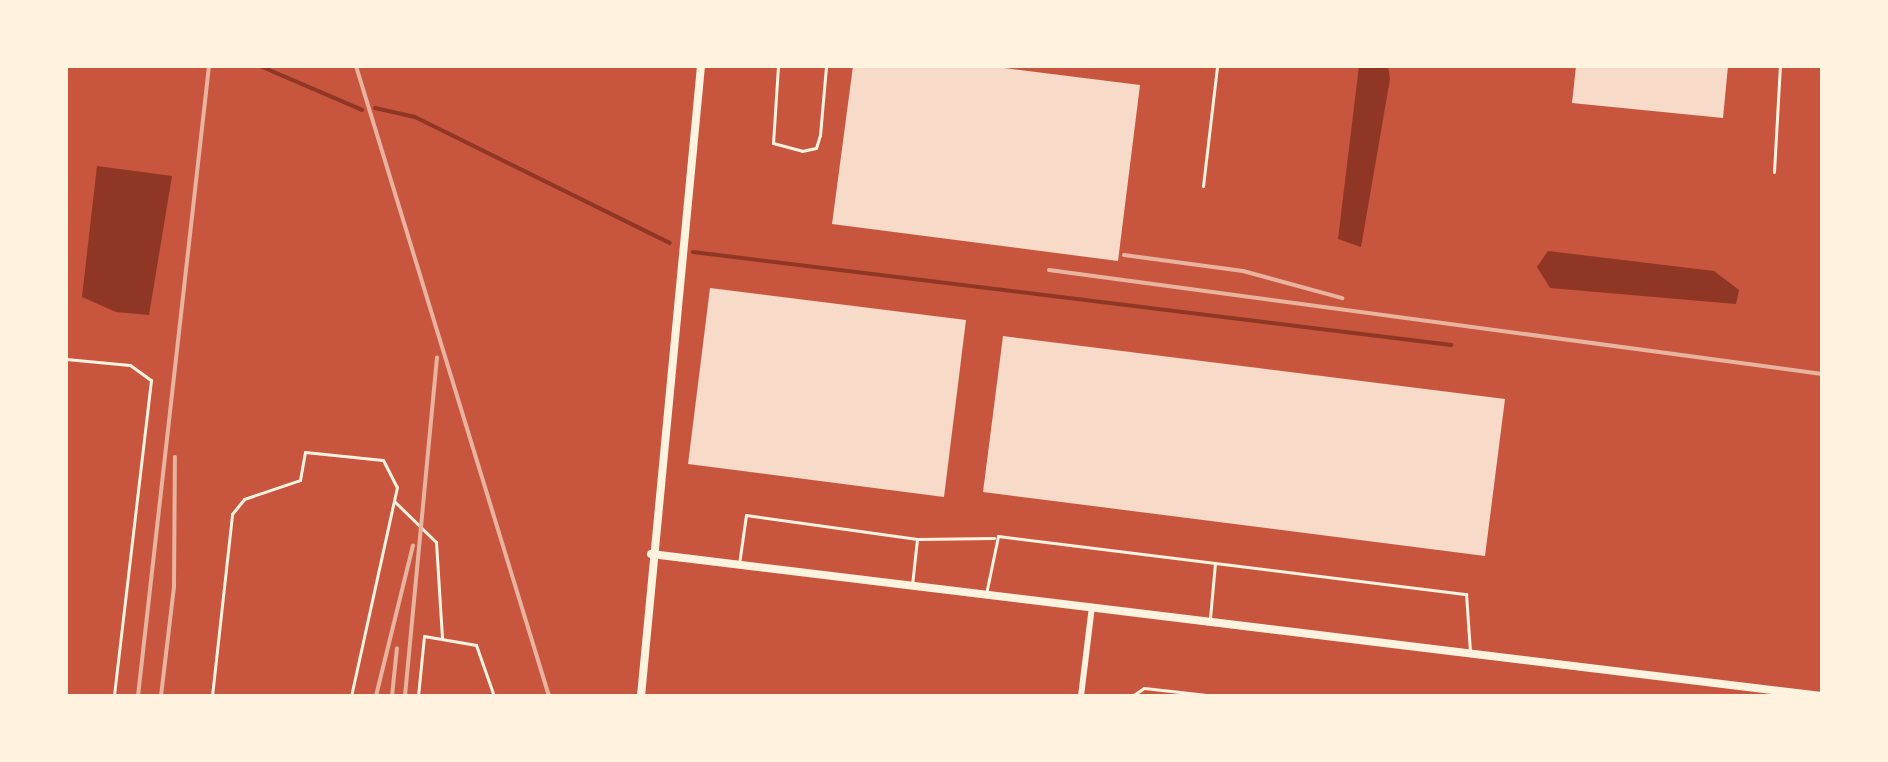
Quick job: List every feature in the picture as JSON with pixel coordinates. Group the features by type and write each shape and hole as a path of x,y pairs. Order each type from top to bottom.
{"street":[{"path":"641,696 651,554 701,66"},
{"path":"651,554 1775,693 1821,696"},
{"path":"1081,696 1092,607"}],"lane":[{"path":"778,66 773,143 802,151 816,148 820,135 826,66"},
{"path":"1203,186 1217,66"},
{"path":"1774,172 1780,66"},
{"path":"66,359 130,365 151,380 114,696"},
{"path":"212,696 232,514 244,499 300,480 305,452 383,460 397,487 351,696"},
{"path":"394,501 436,542 442,639"},
{"path":"739,564 746,515 917,539 994,538 1466,594 1470,655"},
{"path":"986,594 994,538"},
{"path":"912,585 917,539"},
{"path":"1209,622 1215,563"},
{"path":"418,696 424,636 476,645 494,696"},
{"path":"1132,696 1144,688 1216,696"}],"shaded area":[{"path":"1359,66 1388,66 1390,79 1361,247 1338,239"},
{"path":"97,166 172,176 149,315 116,312 82,297"},
{"path":"1548,251 1714,271 1739,290 1736,304 1550,288 1537,267"}],"building":[{"path":"853,66 989,66 1140,85 1118,261 832,224"},
{"path":"1576,66 1728,66 1723,118 1572,103"},
{"path":"710,288 966,320 944,497 688,464"},
{"path":"1003,336 1505,399 1485,556 983,492"}],"waterway":[{"path":"260,66 362,110"},
{"path":"375,108 415,117 670,243"},
{"path":"693,252 1451,345"}],"railway":[{"path":"138,696 209,66"},
{"path":"356,66 549,696"},
{"path":"1124,255 1243,271 1342,298"},
{"path":"1049,270 1822,374"},
{"path":"405,696 437,358"},
{"path":"161,696 174,587 175,457"},
{"path":"376,696 413,545"},
{"path":"392,696 397,648"}]}
